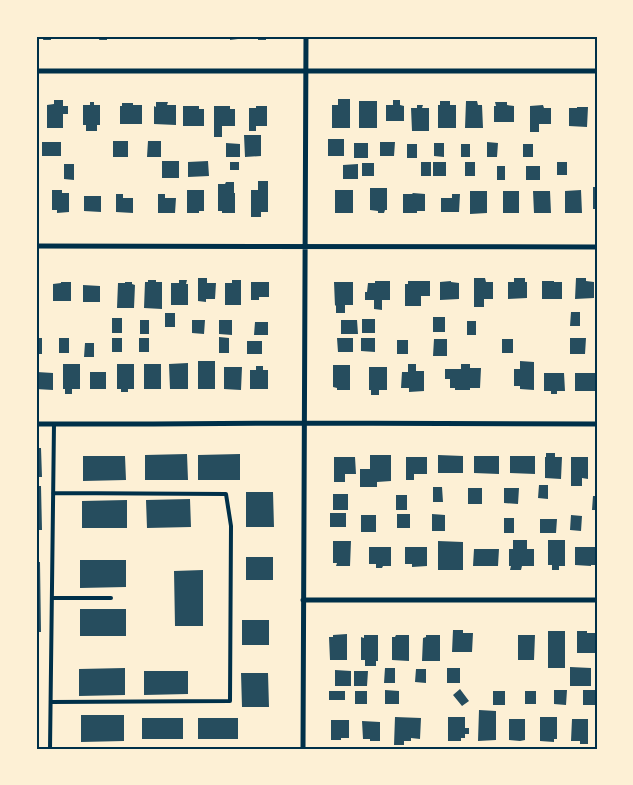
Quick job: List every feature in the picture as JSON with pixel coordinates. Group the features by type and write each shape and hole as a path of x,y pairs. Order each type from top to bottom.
{"street":[{"path":"302,749 306,36"},
{"path":"36,71 597,71"},
{"path":"36,246 597,247"},
{"path":"36,424 597,424"},
{"path":"303,600 597,600"}],"lane":[{"path":"50,749 54,424"},
{"path":"51,702 230,701 231,526 226,494 53,492"},
{"path":"52,598 111,598"}],"building":[{"path":"44,36 51,36 51,40 43,40"},
{"path":"100,36 107,36 107,40 99,40"},
{"path":"230,36 238,36 238,39 230,40"},
{"path":"258,36 266,36 266,40 258,40"},
{"path":"338,99 350,99 350,128 332,128 332,105 338,105"},
{"path":"54,100 63,100 63,106 68,106 68,114 63,114 63,128 47,128 47,105 54,104"},
{"path":"393,100 400,100 400,105 404,106 404,121 386,121 386,105 393,105"},
{"path":"359,101 377,101 377,128 359,128"},
{"path":"440,101 450,101 450,105 456,105 456,128 438,128 438,105 440,105"},
{"path":"466,101 477,101 478,105 482,105 483,128 465,128"},
{"path":"90,102 94,102 94,105 100,105 100,125 97,125 97,131 86,131 86,125 83,125 83,105 90,105"},
{"path":"156,102 168,102 167,105 176,105 176,125 154,124 154,106 156,107"},
{"path":"495,102 507,102 507,105 514,106 514,122 494,122"},
{"path":"122,103 142,105 142,124 120,124 120,106 122,106"},
{"path":"417,105 423,105 422,108 429,108 429,131 412,131 411,108 417,108"},
{"path":"543,105 544,108 551,108 551,124 539,124 539,132 530,132 530,106"},
{"path":"183,106 199,106 199,109 204,109 204,126 183,126"},
{"path":"214,106 230,106 230,109 235,109 235,126 222,126 222,137 214,137"},
{"path":"256,106 267,106 267,126 256,126 256,131 249,131 249,108 256,108"},
{"path":"588,107 587,127 569,126 569,108"},
{"path":"244,135 261,135 261,156 245,157"},
{"path":"328,139 344,139 344,156 328,156"},
{"path":"113,141 128,141 128,157 113,157"},
{"path":"148,141 161,141 161,157 147,157"},
{"path":"36,142 39,142 39,157 36,157"},
{"path":"42,142 61,142 61,156 42,156"},
{"path":"380,142 395,142 394,156 380,156"},
{"path":"487,142 498,143 497,157 487,157"},
{"path":"226,143 240,144 240,157 226,157"},
{"path":"354,143 368,143 368,158 354,158"},
{"path":"434,143 444,143 444,157 434,156"},
{"path":"407,144 417,144 417,158 407,158"},
{"path":"461,144 470,144 470,157 461,157"},
{"path":"523,144 533,144 533,157 523,157"},
{"path":"162,161 179,161 179,178 162,178"},
{"path":"208,161 209,176 188,177 188,162"},
{"path":"230,162 239,162 239,170 230,170"},
{"path":"421,162 431,162 431,176 421,176"},
{"path":"433,162 446,162 446,176 433,176"},
{"path":"465,162 475,162 475,176 465,176"},
{"path":"557,162 567,162 567,175 557,175"},
{"path":"362,163 374,163 374,176 362,176"},
{"path":"64,164 74,164 74,180 64,179"},
{"path":"358,164 358,179 343,179 343,165"},
{"path":"497,166 505,166 505,180 497,180"},
{"path":"526,166 540,166 540,180 526,180"},
{"path":"258,181 268,181 268,212 261,212 261,217 251,217 251,190 258,190"},
{"path":"226,182 234,182 235,213 222,213 222,211 218,211 218,184 225,184"},
{"path":"593,187 597,187 597,209 593,209"},
{"path":"370,188 387,188 387,210 384,213 370,210"},
{"path":"52,190 62,190 62,193 69,193 69,212 57,213 57,210 52,210"},
{"path":"187,190 204,190 204,211 187,213"},
{"path":"335,190 353,190 353,213 335,213"},
{"path":"581,190 582,213 565,213 565,191"},
{"path":"470,191 487,191 487,213 470,214"},
{"path":"503,191 519,191 519,213 503,213"},
{"path":"533,191 550,191 551,213 534,213"},
{"path":"116,194 123,194 123,198 133,198 133,213 116,212"},
{"path":"158,194 165,194 165,198 176,198 175,213 158,213"},
{"path":"403,194 425,194 425,211 403,213"},
{"path":"452,194 460,194 459,212 441,212 441,198 452,198"},
{"path":"84,196 101,196 101,212 84,211"},
{"path":"198,278 207,278 207,283 216,283 215,299 206,299 206,302 198,301"},
{"path":"474,278 485,278 486,282 493,282 493,299 484,299 484,307 474,307"},
{"path":"514,278 525,278 525,282 527,282 527,298 508,299 508,282 514,282"},
{"path":"576,278 586,278 586,281 594,282 594,298 575,299"},
{"path":"148,280 162,282 162,309 144,308 145,282 148,282"},
{"path":"179,280 187,280 188,305 171,305 171,283 179,283"},
{"path":"232,280 241,280 241,305 225,305 225,283 232,283"},
{"path":"375,281 390,281 390,300 382,300 382,310 374,309 374,300 365,300 368,283 375,283"},
{"path":"408,281 430,281 430,296 421,296 421,306 405,306 405,284 408,284"},
{"path":"451,281 459,283 459,299 440,300 440,282"},
{"path":"542,281 562,282 562,299 542,299"},
{"path":"71,282 71,301 53,301 53,284"},
{"path":"132,282 135,285 134,308 117,308 118,283"},
{"path":"251,282 269,282 269,297 259,297 259,300 251,300"},
{"path":"334,282 353,282 353,305 345,305 345,313 336,313"},
{"path":"83,285 100,286 100,302 83,302"},
{"path":"571,312 580,312 580,326 570,326"},
{"path":"165,313 175,313 175,327 165,327"},
{"path":"433,317 445,317 445,332 433,332"},
{"path":"112,318 122,318 122,333 112,333"},
{"path":"362,319 375,319 375,333 362,333"},
{"path":"140,320 149,320 149,334 140,334"},
{"path":"192,320 205,320 204,334 192,333"},
{"path":"219,320 232,320 232,335 219,334"},
{"path":"341,320 357,320 358,334 341,334"},
{"path":"467,321 476,321 476,335 467,335"},
{"path":"255,322 268,322 268,335 254,335"},
{"path":"219,337 229,338 229,353 219,353"},
{"path":"36,338 42,338 42,354 36,354"},
{"path":"59,338 69,338 69,353 59,353"},
{"path":"112,338 122,338 122,352 112,352"},
{"path":"139,338 149,338 149,352 139,352"},
{"path":"337,338 353,338 353,352 338,352"},
{"path":"361,338 375,338 375,352 361,351"},
{"path":"570,338 586,338 585,354 570,354"},
{"path":"434,339 447,339 447,356 433,356"},
{"path":"502,339 513,339 513,353 502,353"},
{"path":"397,340 408,340 408,354 397,354"},
{"path":"247,341 262,341 262,354 247,354"},
{"path":"85,343 94,343 94,357 84,357"},
{"path":"198,361 215,361 215,389 198,389"},
{"path":"520,361 534,362 534,390 520,389 520,386 514,386 514,369 520,369"},
{"path":"188,363 188,389 170,389 169,364"},
{"path":"63,364 80,364 80,389 72,389 72,394 65,394 65,389 63,389"},
{"path":"117,364 134,364 134,389 128,389 128,392 121,392 121,389 117,389"},
{"path":"144,364 161,364 161,389 144,389"},
{"path":"408,364 416,364 416,371 424,371 424,391 409,392 409,388 401,388 402,372 408,372"},
{"path":"461,364 470,364 470,368 481,368 480,388 455,390 455,388 450,388 450,379 445,379 445,369 461,369"},
{"path":"333,365 350,365 350,390 337,390 337,388 333,387"},
{"path":"256,366 263,366 263,370 268,370 268,389 250,389 250,370 256,370"},
{"path":"224,367 242,367 241,390 224,389"},
{"path":"369,367 387,367 387,390 379,390 379,395 371,395 371,390 369,390"},
{"path":"37,372 53,373 53,390 36,389"},
{"path":"90,372 106,372 106,389 90,389"},
{"path":"544,373 564,373 565,391 557,391 557,394 551,394 551,391 544,391"},
{"path":"575,373 595,373 595,391 575,391"},
{"path":"36,448 41,448 42,477 36,477"},
{"path":"546,453 555,453 555,457 562,457 561,479 545,478"},
{"path":"187,454 188,480 145,480 145,455"},
{"path":"240,454 240,480 198,480 198,455"},
{"path":"370,455 391,455 391,481 377,482 377,487 360,487 360,469 370,469"},
{"path":"438,455 463,456 463,473 438,473"},
{"path":"83,456 125,456 126,480 83,481"},
{"path":"474,456 499,456 499,474 474,473"},
{"path":"510,456 535,456 535,474 510,473"},
{"path":"334,457 355,457 356,474 345,474 345,482 334,482"},
{"path":"406,457 427,457 427,474 414,474 414,480 406,480"},
{"path":"571,457 588,457 588,479 582,478 582,486 571,486"},
{"path":"539,485 548,485 548,499 538,498"},
{"path":"36,486 41,486 42,530 36,530"},
{"path":"433,487 442,487 443,502 433,502"},
{"path":"468,488 482,488 482,504 468,504"},
{"path":"504,488 519,488 518,504 504,503"},
{"path":"246,492 273,492 274,527 246,527"},
{"path":"333,494 348,494 348,510 333,510"},
{"path":"396,495 407,495 407,510 396,510"},
{"path":"593,496 597,496 597,510 592,510"},
{"path":"190,499 191,527 147,528 146,500"},
{"path":"127,500 127,528 82,528 82,501"},
{"path":"330,513 346,513 346,527 330,527"},
{"path":"397,514 410,514 410,528 397,528"},
{"path":"432,514 445,515 445,531 432,531"},
{"path":"361,515 376,515 376,532 361,532"},
{"path":"571,515 582,516 581,531 570,530"},
{"path":"504,518 514,518 514,533 504,533"},
{"path":"540,519 557,519 556,533 540,533"},
{"path":"513,540 527,540 527,549 534,549 534,566 522,566 521,570 510,570 509,549 513,549"},
{"path":"548,540 565,540 565,566 559,566 559,570 552,570 552,565 548,565"},
{"path":"333,541 351,541 350,566 336,566 337,563 333,563"},
{"path":"438,541 463,542 463,570 438,570"},
{"path":"369,547 391,547 391,566 376,568 376,564 369,564"},
{"path":"405,547 427,547 427,566 412,567 412,564 405,564"},
{"path":"575,547 596,547 596,565 575,565"},
{"path":"474,549 499,549 498,566 473,566"},
{"path":"246,557 273,557 273,580 246,580"},
{"path":"80,560 126,560 126,587 80,588"},
{"path":"36,562 40,562 41,632 36,632"},
{"path":"203,570 203,626 175,626 174,571"},
{"path":"80,609 126,609 126,636 80,636"},
{"path":"242,620 269,620 269,645 242,645"},
{"path":"453,630 473,633 472,652 452,652"},
{"path":"548,631 565,631 565,668 548,668"},
{"path":"577,631 595,633 595,653 577,653"},
{"path":"347,634 347,660 330,660 329,637"},
{"path":"364,635 378,635 378,661 376,661 376,666 365,666 365,660 361,660 361,637 364,638"},
{"path":"396,635 409,635 409,661 392,660 392,637"},
{"path":"426,635 440,635 440,661 422,661 423,638"},
{"path":"518,635 535,635 534,660 518,660"},
{"path":"570,667 591,668 591,686 570,686"},
{"path":"125,668 125,695 79,696 79,669"},
{"path":"385,668 395,668 395,683 384,683"},
{"path":"447,668 460,668 460,683 447,683"},
{"path":"416,669 426,669 426,683 415,682"},
{"path":"335,670 351,671 351,686 335,686"},
{"path":"144,671 188,671 188,694 144,695"},
{"path":"354,671 368,671 367,686 354,686"},
{"path":"241,673 268,673 269,707 242,707"},
{"path":"460,689 469,701 462,706 453,695"},
{"path":"385,690 399,691 399,704 385,704"},
{"path":"554,690 567,690 566,705 554,704"},
{"path":"583,690 597,690 597,705 583,705"},
{"path":"329,691 345,691 345,700 329,700"},
{"path":"355,691 367,691 367,704 355,704"},
{"path":"493,691 505,691 505,705 493,705"},
{"path":"525,691 536,691 536,704 525,704"},
{"path":"479,710 496,711 496,740 478,741"},
{"path":"81,715 124,715 124,741 81,742"},
{"path":"395,717 421,718 420,739 411,738 411,741 404,741 404,745 394,745"},
{"path":"448,717 465,717 465,728 469,728 469,734 465,734 465,738 461,738 461,741 448,741"},
{"path":"540,717 557,717 557,739 554,739 554,742 540,741"},
{"path":"142,718 183,718 183,739 142,739"},
{"path":"198,718 238,718 238,739 198,739"},
{"path":"509,719 525,719 525,740 509,740"},
{"path":"572,719 588,719 588,744 580,744 580,741 571,741"},
{"path":"331,720 349,720 349,738 331,740"},
{"path":"362,721 380,722 380,741 363,739"}]}
